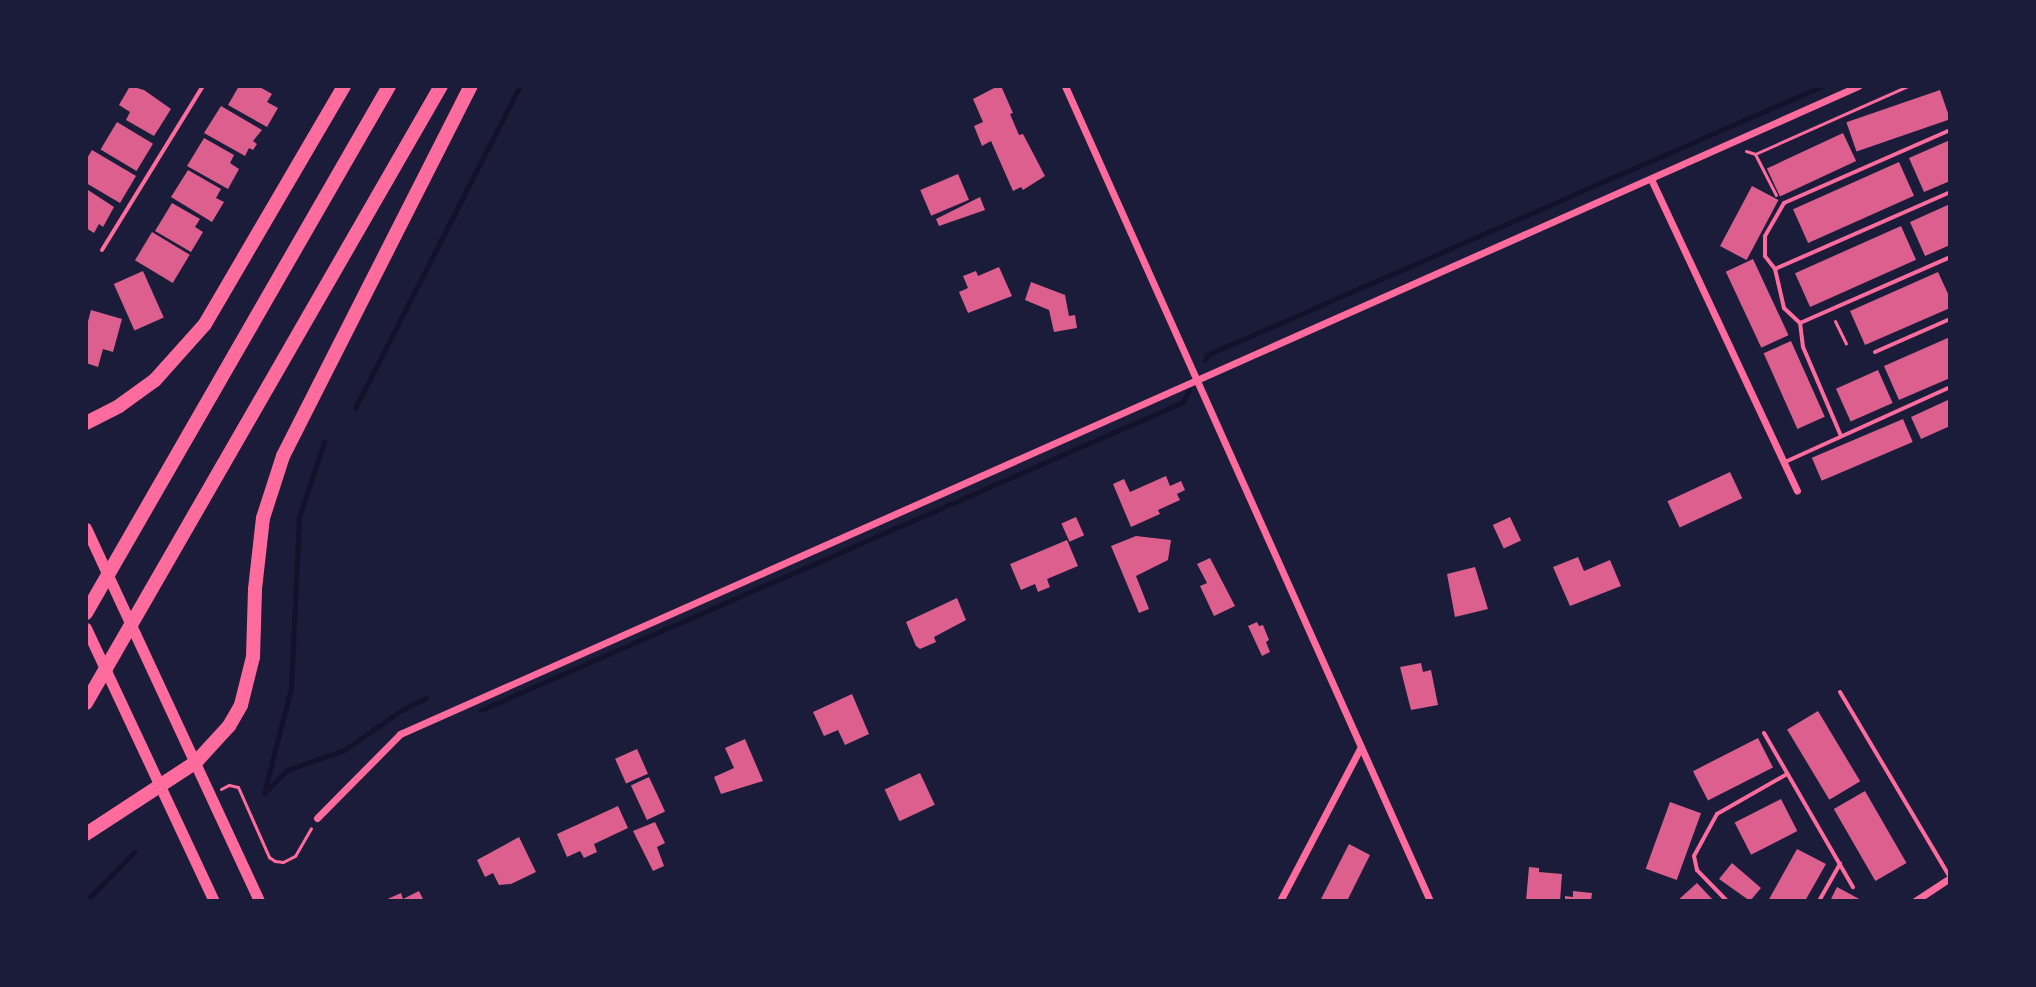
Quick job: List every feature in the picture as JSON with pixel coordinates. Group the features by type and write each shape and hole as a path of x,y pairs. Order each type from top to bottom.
{"highway":[{"path":"86,423 119,406 155,380 197,335 221,301 344,86"},
{"path":"86,613 389,86"},
{"path":"86,703 441,86"},
{"path":"86,834 196,762 229,726 248,683 263,518 283,456 471,86"}],"main road":[{"path":"86,528 259,901"},
{"path":"86,628 214,901"}],"street":[{"path":"1065,86 1199,379 1430,901"},
{"path":"317,818 400,734 1858,86"},
{"path":"1651,179 1797,491"},
{"path":"1280,901 1361,747"},
{"path":"1915,901 1950,878"}],"lane":[{"path":"102,250 203,86"},
{"path":"1841,436 1803,347 1800,323 1784,308 1775,269 1765,256 1765,236 1784,203 1950,130"},
{"path":"1775,269 1950,192"},
{"path":"1800,323 1950,257"},
{"path":"1875,352 1950,319"},
{"path":"1783,462 1950,387"},
{"path":"1840,692 1950,878"},
{"path":"1764,733 1853,887"},
{"path":"1727,901 1697,870 1694,856 1717,814 1787,774"},
{"path":"1819,901 1840,864"}],"path":[{"path":"1727,145 1755,154 1908,86"},
{"path":"1755,154 1771,191 1784,203"},
{"path":"1830,310 1846,344"},
{"path":"229,785 238,787 269,857 275,861 283,862 295,856 317,818"}],"building":[{"path":"130,86 144,90 171,109 154,136 126,120 130,112 119,105"},
{"path":"239,86 258,86 272,94 267,102 278,108 267,127 228,105"},
{"path":"1001,86 1013,113 1010,114 1019,135 1023,134 1045,176 1023,190 1021,187 1013,191 991,141 982,146 974,126 983,122 973,99"},
{"path":"1940,90 1950,119 1856,152 1846,122"},
{"path":"221,106 262,130 253,141 257,144 253,150 249,148 245,156 204,133"},
{"path":"117,122 153,144 137,171 101,149"},
{"path":"1843,133 1856,161 1780,197 1767,168"},
{"path":"204,138 234,155 230,163 239,169 228,189 187,166"},
{"path":"1950,140 1950,181 1924,192 1909,158"},
{"path":"92,150 136,176 120,203 86,183 86,160"},
{"path":"1899,162 1914,196 1808,243 1793,209"},
{"path":"188,170 221,189 216,198 224,202 212,222 171,197"},
{"path":"958,174 969,200 931,216 920,190"},
{"path":"1752,186 1778,200 1747,260 1720,246"},
{"path":"88,190 114,207 103,227 99,224 94,233 86,228"},
{"path":"980,197 985,210 939,226 936,219"},
{"path":"172,203 200,219 195,227 203,232 191,252 155,231"},
{"path":"1950,204 1950,245 1925,256 1910,222"},
{"path":"1901,226 1916,260 1810,307 1795,273"},
{"path":"152,232 190,255 173,283 135,260"},
{"path":"1753,259 1788,335 1761,348 1726,272"},
{"path":"999,267 1012,296 968,313 959,292 968,288 963,276 976,271 978,276"},
{"path":"143,271 164,318 135,331 114,284"},
{"path":"1938,272 1950,298 1950,308 1865,345 1850,311"},
{"path":"1031,282 1065,295 1069,316 1075,315 1077,328 1054,332 1049,310 1025,300"},
{"path":"91,310 122,319 113,352 103,349 98,367 86,363 86,329"},
{"path":"1950,337 1950,378 1899,400 1884,366"},
{"path":"1791,341 1825,417 1797,429 1764,353"},
{"path":"1878,370 1893,403 1851,422 1836,389"},
{"path":"1950,399 1950,426 1921,439 1911,417"},
{"path":"1903,419 1913,442 1822,481 1812,458"},
{"path":"1730,472 1742,498 1680,527 1667,501"},
{"path":"1166,476 1170,486 1181,481 1185,490 1177,494 1180,500 1158,510 1160,514 1131,527 1113,484 1124,479 1130,492"},
{"path":"1076,517 1084,535 1070,542 1061,524"},
{"path":"1510,517 1521,541 1504,549 1493,525"},
{"path":"1136,536 1171,540 1168,560 1136,576 1149,609 1139,613 1111,546"},
{"path":"1067,540 1078,566 1047,579 1050,587 1038,592 1035,584 1021,590 1010,564"},
{"path":"1578,557 1584,571 1610,560 1621,586 1570,606 1553,567"},
{"path":"1210,558 1235,606 1214,616 1200,586 1207,583 1197,564"},
{"path":"1475,567 1488,609 1455,617 1447,574"},
{"path":"957,598 966,620 934,637 936,642 920,649 916,646 906,622"},
{"path":"1257,622 1259,626 1263,625 1269,640 1266,642 1270,652 1262,656 1248,626"},
{"path":"1421,663 1423,672 1431,670 1438,705 1411,710 1400,667"},
{"path":"852,694 869,734 845,745 838,730 824,736 813,712"},
{"path":"1818,711 1860,781 1829,800 1787,730"},
{"path":"1758,738 1773,767 1708,801 1693,771"},
{"path":"745,739 763,781 721,794 714,777 734,768 725,748"},
{"path":"637,749 648,774 626,783 615,759"},
{"path":"920,773 935,805 899,821 885,789"},
{"path":"649,777 665,811 647,820 631,785"},
{"path":"1865,791 1906,863 1875,881 1834,809"},
{"path":"1781,799 1797,831 1751,855 1735,823"},
{"path":"1670,802 1701,813 1677,880 1646,869"},
{"path":"618,806 628,828 594,844 597,852 584,858 580,851 567,857 557,834"},
{"path":"655,822 665,843 657,847 664,866 653,871 633,831"},
{"path":"519,837 536,872 511,884 499,885 493,873 485,877 477,860"},
{"path":"1349,844 1370,855 1347,901 1320,901"},
{"path":"1797,849 1826,864 1805,901 1768,901"},
{"path":"1732,863 1761,888 1750,901 1719,879"},
{"path":"1529,867 1539,868 1539,872 1562,874 1560,901 1526,901"},
{"path":"1697,883 1714,901 1677,901"},
{"path":"1837,887 1863,901 1830,901"},
{"path":"419,891 424,901 383,901 401,893 403,899"},
{"path":"1573,891 1592,893 1591,901 1565,901 1565,896 1573,897"}],"waterway":[{"path":"355,408 520,86"},
{"path":"1205,360 1207,355 1822,86"},
{"path":"481,710 1183,402 1189,390"},
{"path":"264,793 291,688 299,517 324,442"},
{"path":"265,792 287,770 344,750 402,710 426,698"},
{"path":"86,901 134,852"}]}
